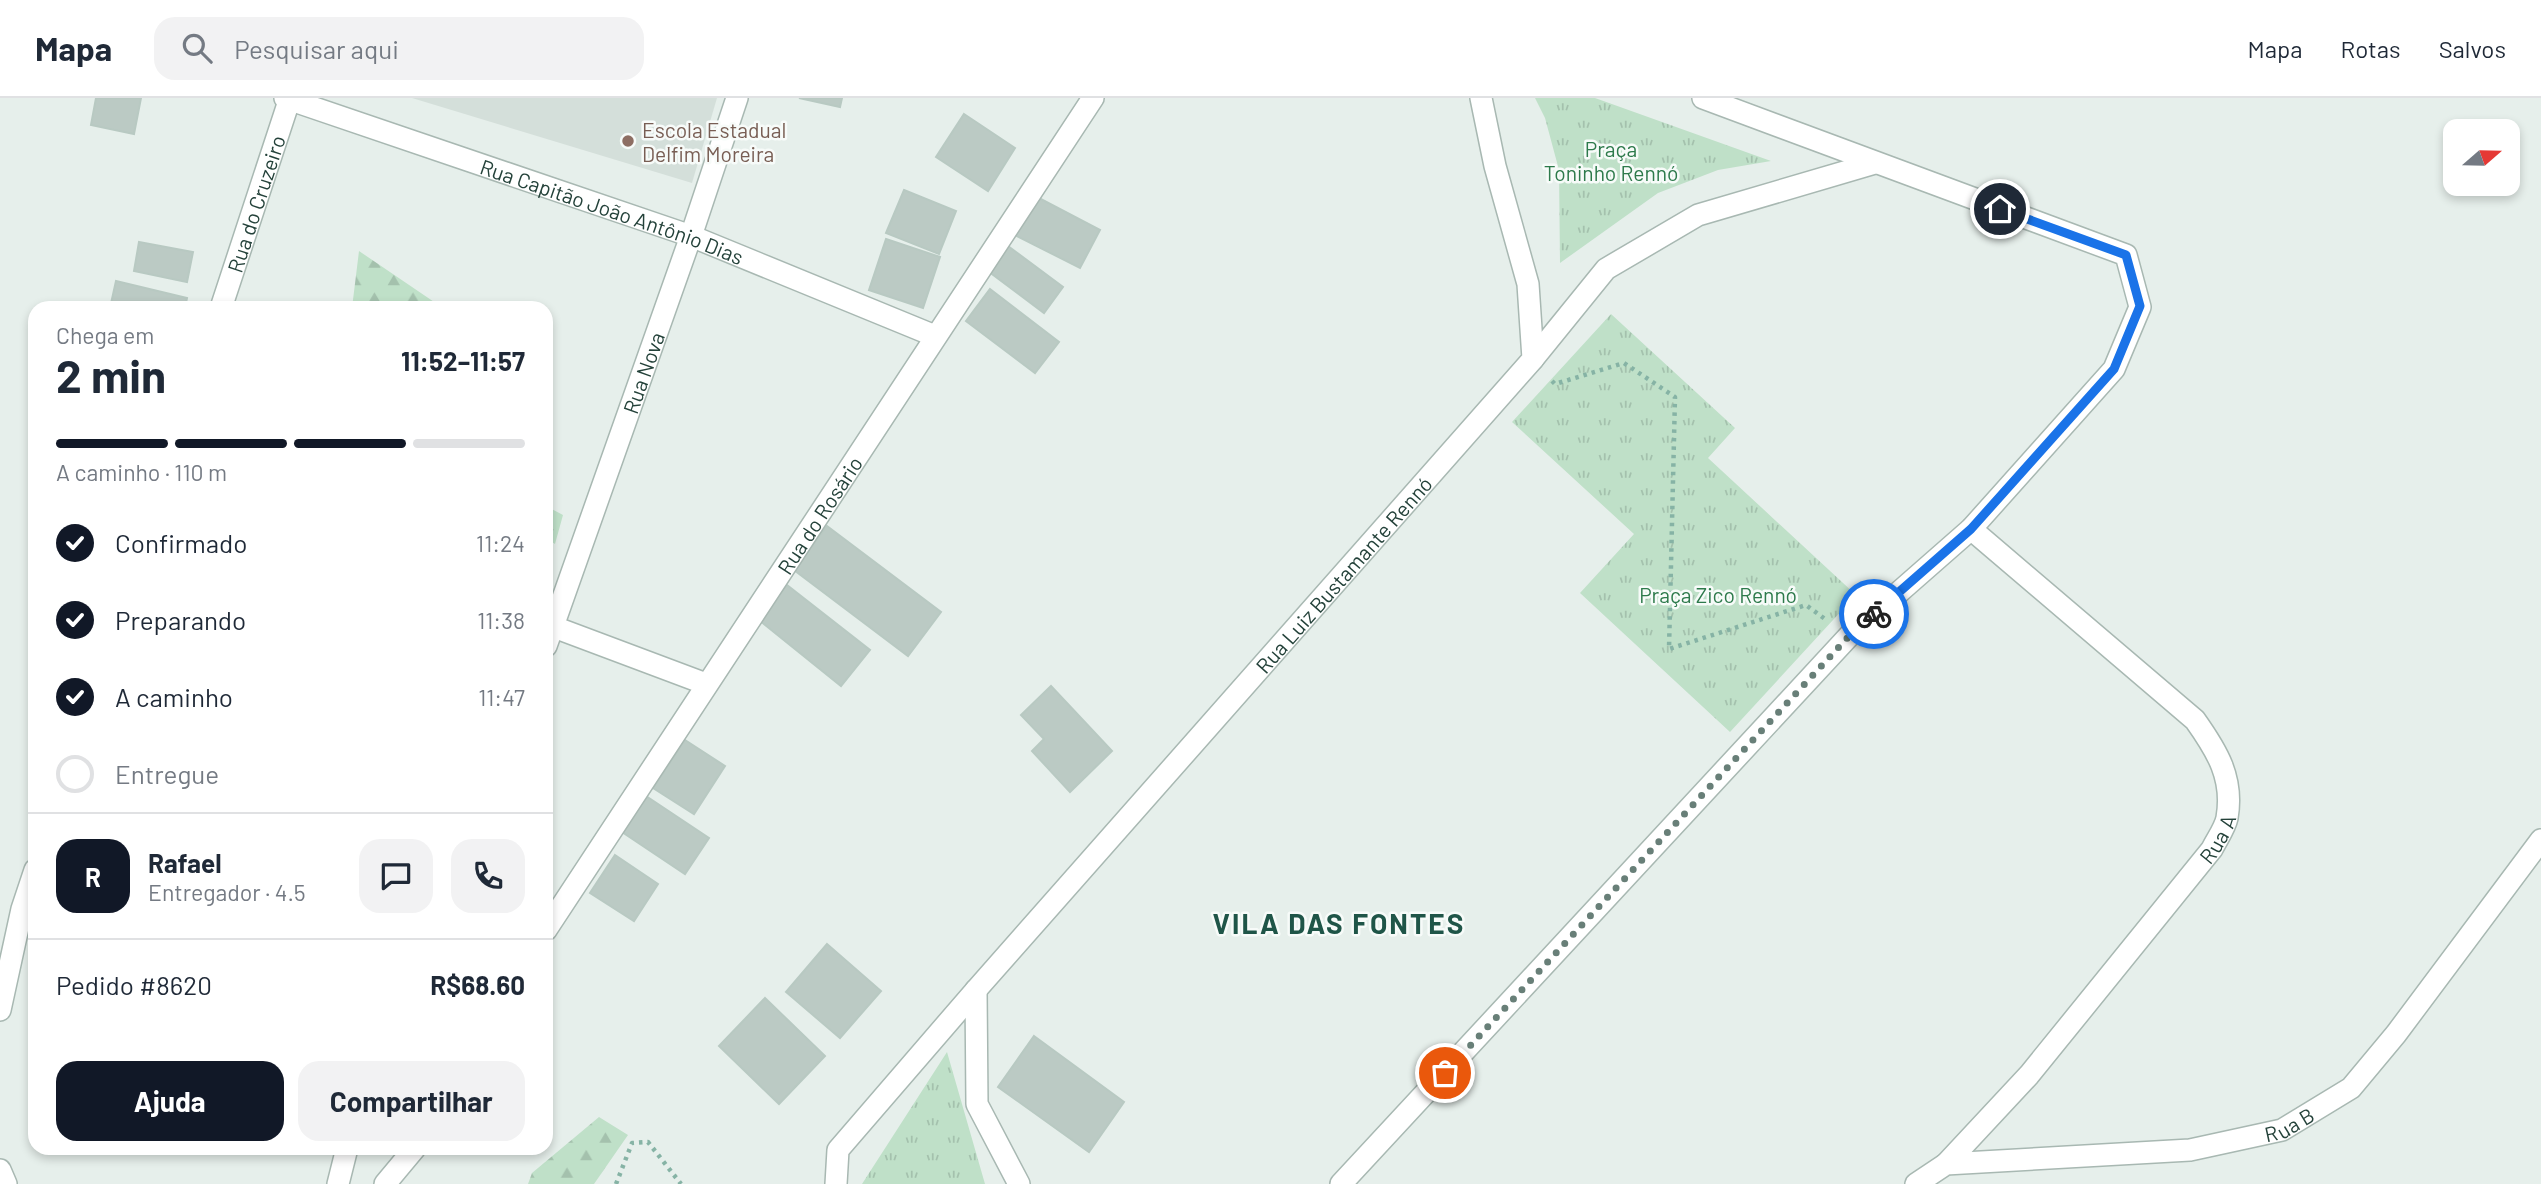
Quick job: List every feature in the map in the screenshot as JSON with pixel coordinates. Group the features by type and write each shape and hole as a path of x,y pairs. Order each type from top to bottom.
{"street":[{"name":"Rua Capitão João Antônio Dias","path":"288,98 691,236 935,336"},
{"name":"Rua do Cruzeiro","path":"224,301 288,98"},
{"name":"Rua Nova","path":"553,621 691,236 737,98"},
{"name":"Rua do Rosário","path":"553,913 1093,98"},
{"path":"1480,98 1495,166 1528,284 1533,359"},
{"path":"1341,1184 1849,636 1971,529 2114,369 2140,306 2126,255 1703,98"},
{"path":"1533,359 1606,269 1698,215 1875,163"},
{"name":"Rua Luiz Bustamante Rennó","path":"836,1184 838,1150 1533,359"},
{"name":"Rua A","path":"1946,1164 2037,1064 2212,849 2227,820 2228,779 2214,746 2194,720 1971,529"},
{"path":"553,633 706,684"},
{"name":"Rua B","path":"1946,1164 2190,1150 2282,1130 2351,1088 2404,1023 2541,840"},
{"path":"0,1010 28,911"},
{"path":"976,990 977,1104 1018,1184"},
{"path":"338,1184 345,1155"},
{"path":"386,1184 409,1155"},
{"path":"1916,1184 1946,1164"},
{"path":"0,1170 6,1184"}],"path":[{"path":"1533,359 1555,384 1624,363 1675,397 1669,649 1806,605 1849,636"},
{"path":"616,1184 632,1143 648,1142 681,1184"}],"shaded area":[{"name":"Escola Estadual Delfim Moreira","path":"412,98 717,98 692,183"}],"green space":[{"name":"Praça Toninho Rennó","path":"1535,98 1595,98 1771,161 1718,170 1658,193 1560,263 1559,170 1545,118"},
{"path":"359,251 433,301 353,301"},
{"name":"Praça Zico Rennó","path":"1611,314 1735,428 1708,458 1856,595 1730,732 1580,593 1634,534 1512,422"},
{"path":"553,510 563,515 555,544 553,543"},
{"path":"947,1052 985,1184 862,1184"},
{"path":"599,1117 628,1135 594,1184 528,1184 532,1173"}],"building":[{"path":"96,98 141,98 134,134 91,125"},
{"path":"799,98 842,98 840,107"},
{"path":"964,114 1015,148 988,191 936,157"},
{"path":"904,190 956,211 939,254 886,233"},
{"path":"1035,196 1100,230 1080,268 1015,235"},
{"path":"886,239 940,257 923,308 869,290"},
{"path":"139,242 193,252 187,282 134,271"},
{"path":"1008,246 1063,287 1044,313 988,271"},
{"path":"116,281 187,298 186,301 112,301"},
{"path":"990,289 1059,342 1035,373 966,321"},
{"path":"827,526 941,612 908,656 794,570"},
{"path":"787,585 870,650 841,686 759,620"},
{"path":"1051,686 1112,751 1070,792 1032,751 1044,739 1021,715"},
{"path":"685,740 725,766 694,814 653,788"},
{"path":"646,796 709,838 685,874 622,832"},
{"path":"615,855 658,884 634,921 590,893"},
{"path":"827,944 881,991 840,1038 786,992"},
{"path":"765,998 825,1056 779,1104 719,1046"},
{"path":"1034,1036 1124,1102 1089,1152 998,1087"}],"way so far":[{"path":"1445,1073 1849,636 1874,614"}],"place":[{"name":"Escola Estadual Delfim Moreira","path":"628,141"}],"district":[{"name":"VILA DAS FONTES","path":"1339,923"}],"route":[{"path":"1874,614 1971,529 2114,369 2140,306 2126,255 2000,209"}]}
